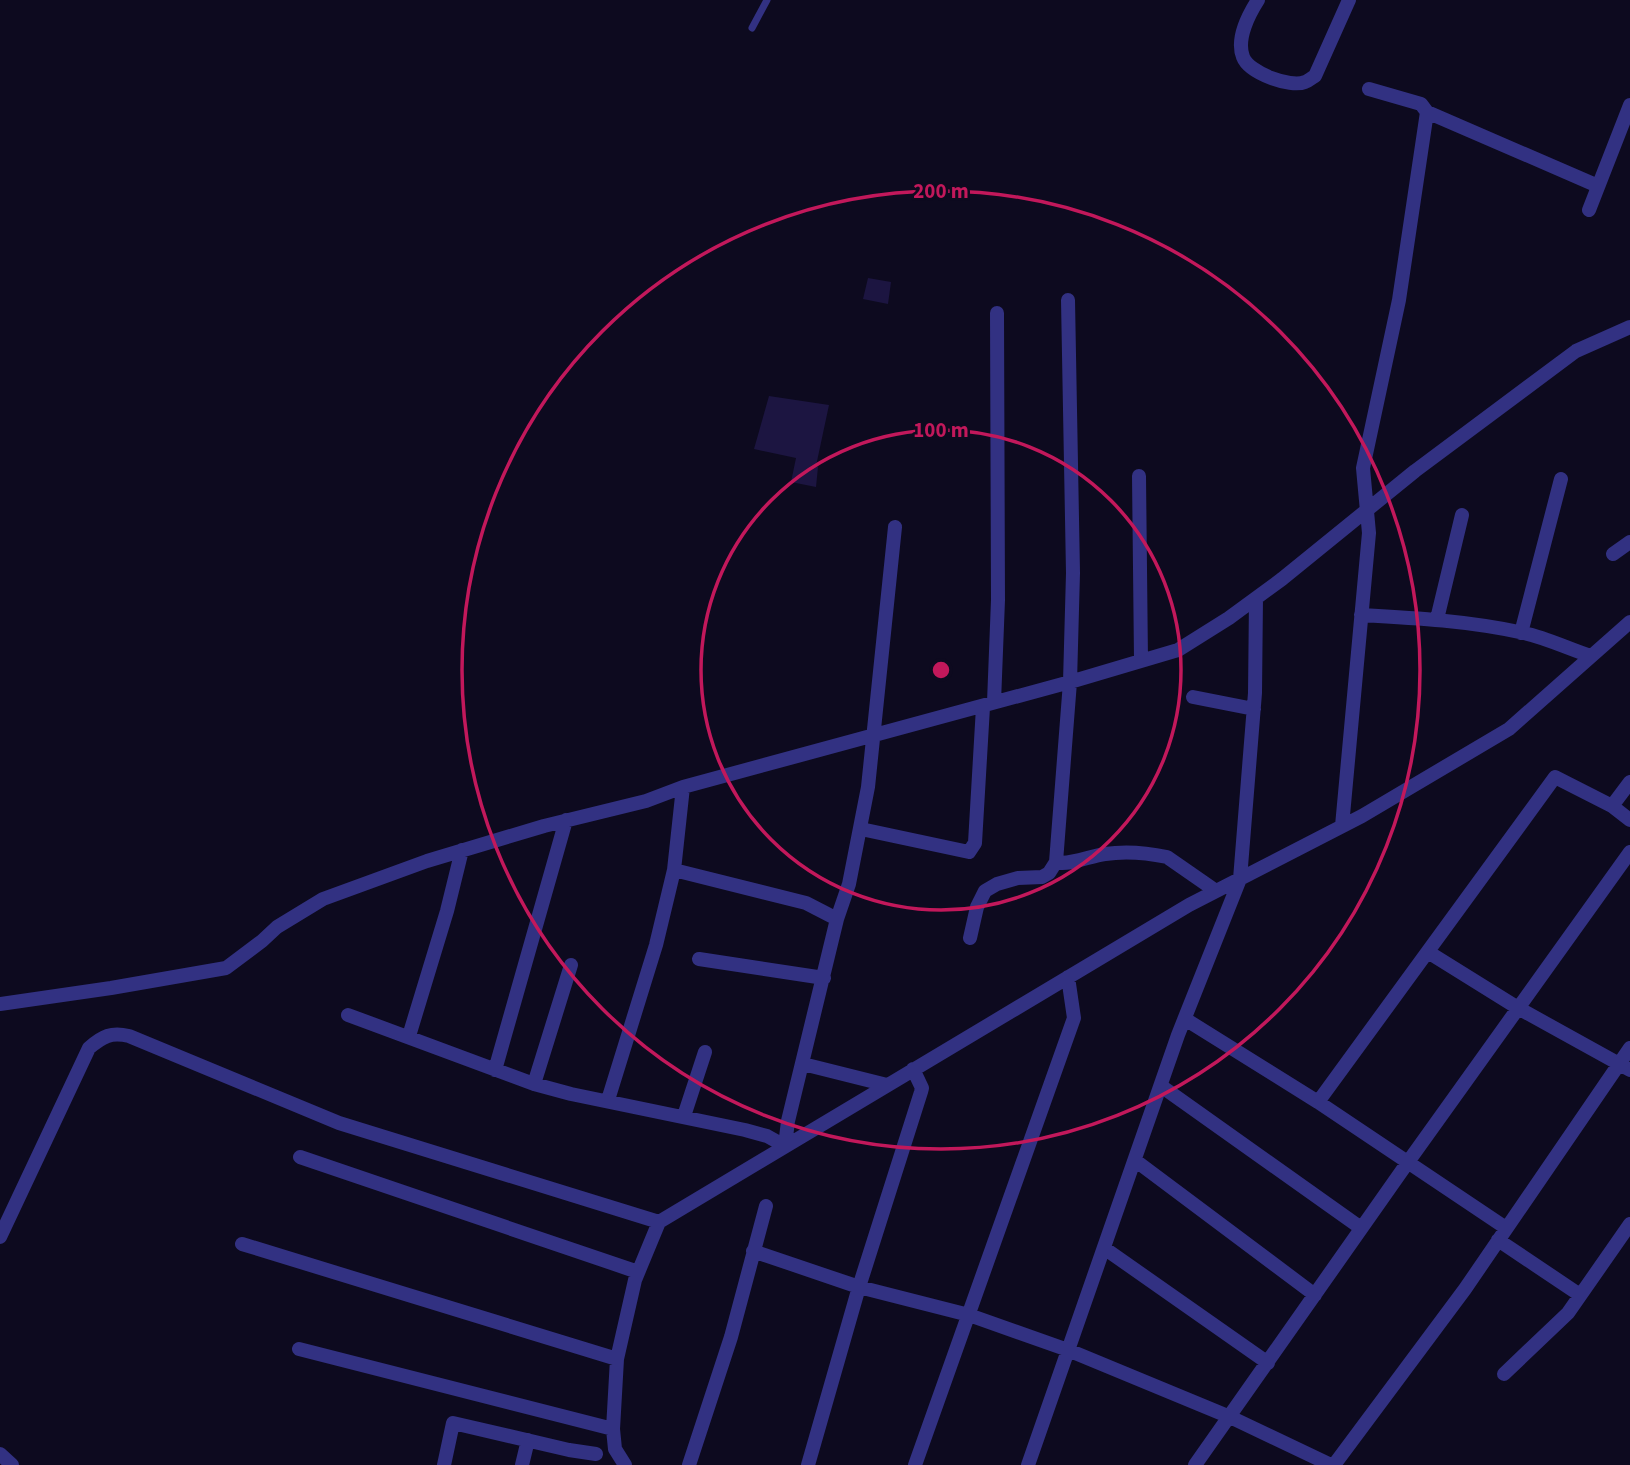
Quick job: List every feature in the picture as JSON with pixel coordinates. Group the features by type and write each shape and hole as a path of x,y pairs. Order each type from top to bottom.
{"street":[{"path":"1258,0 1250,14 1242,40 1243,59 1250,67 1265,75 1287,82 1304,83 1314,76 1349,0"},
{"path":"1369,89 1422,104 1427,112 1598,186"},
{"path":"1589,210 1630,105"},
{"path":"1342,826 1369,533 1363,468 1399,300 1427,112"},
{"path":"970,938 977,907 985,891 997,884 1018,878 1042,877 1049,873 1056,862 1055,846 1070,682 1073,573 1068,300"},
{"path":"861,829 969,852 975,843 998,600 997,313"},
{"path":"0,1004 226,968 276,927 323,899 462,850 1178,650 1256,598 1366,509 1576,351 1630,327"},
{"path":"1139,476 1141,660"},
{"path":"1521,632 1561,479"},
{"path":"1437,620 1462,514"},
{"path":"785,1146 788,1121 861,829 868,786 895,527"},
{"path":"1613,554 1630,542"},
{"path":"1028,1465 1185,1019 1240,878 1254,709 1256,598"},
{"path":"1361,615 1456,621 1521,632 1591,656"},
{"path":"625,1465 615,1449 613,1429 617,1359 638,1272 659,1222 1216,891 1342,826 1509,729 1630,622"},
{"path":"1193,698 1254,709"},
{"path":"1318,1102 1555,776 1612,806 1630,820"},
{"path":"1612,806 1630,782"},
{"path":"608,1101 656,945 674,870 683,787"},
{"path":"495,1070 566,820"},
{"path":"409,1036 447,911 462,850"},
{"path":"1195,1465 1630,852"},
{"path":"1056,862 1064,865 1081,858 1107,853 1157,855 1167,857 1216,891"},
{"path":"674,870 806,903 837,919"},
{"path":"1428,952 1518,1008 1624,1068"},
{"path":"699,959 824,978"},
{"path":"534,1084 571,965"},
{"path":"915,1465 1074,1018 1068,977"},
{"path":"348,1015 534,1084 767,1136 785,1146"},
{"path":"1185,1019 1408,1162 1580,1296"},
{"path":"0,1237 89,1048 103,1036 115,1033 129,1035 339,1123 659,1222"},
{"path":"752,1251 859,1287 969,1315 1068,1350 1230,1417 1333,1465 1624,1068 1630,1048"},
{"path":"684,1116 705,1052"},
{"path":"803,1064 887,1085"},
{"path":"808,1465 859,1287 921,1092 922,1088 913,1069"},
{"path":"1161,1086 1362,1228"},
{"path":"300,1157 638,1272"},
{"path":"1136,1161 1315,1295"},
{"path":"688,1465 731,1337 765,1206"},
{"path":"1504,1374 1568,1313 1630,1224"},
{"path":"242,1244 617,1359"},
{"path":"1104,1248 1268,1363"},
{"path":"299,1349 613,1429"},
{"path":"444,1465 453,1423 528,1440 595,1460 615,1449"},
{"path":"522,1465 528,1440"}],"lane":[{"path":"752,28 767,0"}],"building":[{"path":"868,278 891,282 888,304 863,299"},
{"path":"769,396 829,405 816,466 816,487 791,482 796,458 754,449"}]}
